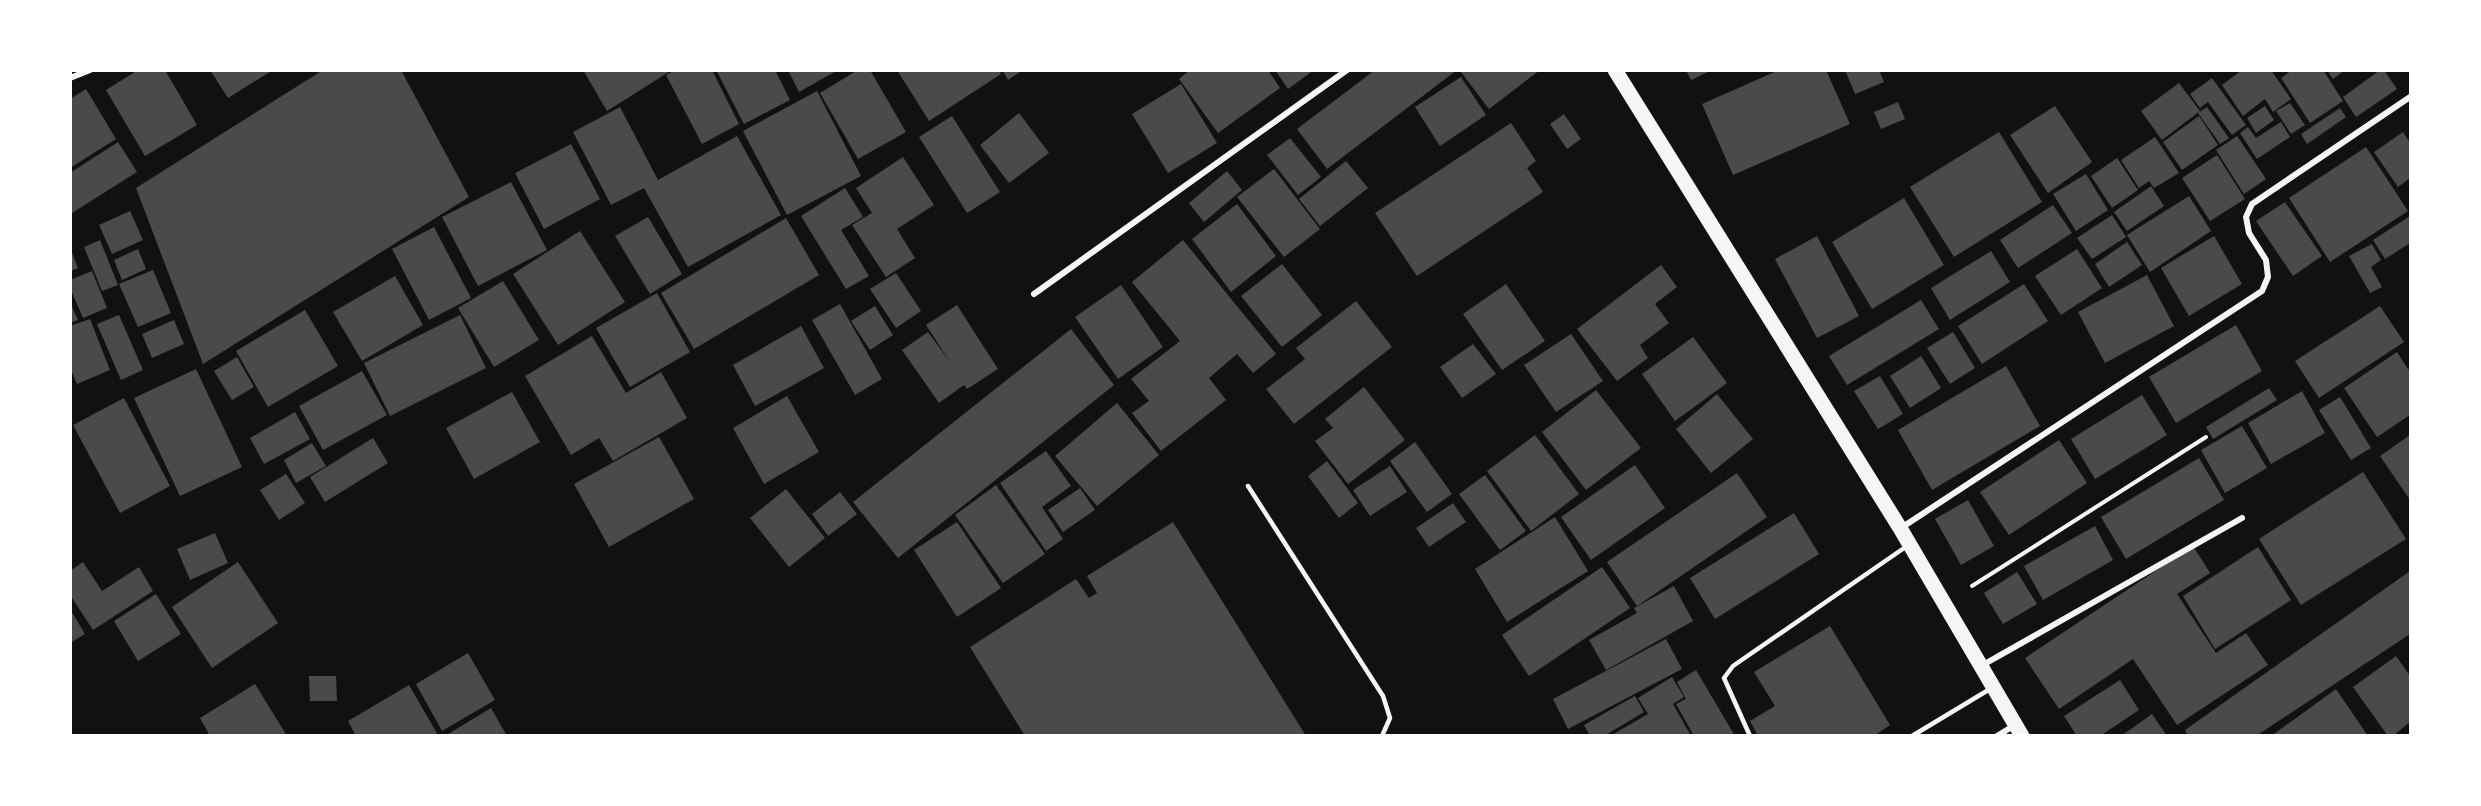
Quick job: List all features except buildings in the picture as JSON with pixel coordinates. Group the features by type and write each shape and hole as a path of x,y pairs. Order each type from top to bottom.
{"main road":[{"path":"1615,70 1910,544 2019,730"}],"street":[{"path":"70,78 90,70"},
{"path":"1034,294 1347,70"},
{"path":"1900,528 2262,291 2268,277 2266,260 2249,232 2246,218 2252,204 2410,98"},
{"path":"1980,666 2242,518"},
{"path":"1998,735 2019,730"}],"lane":[{"path":"1248,486 1383,696 1390,718 1382,735"},
{"path":"1750,735 1724,678 1733,666 1910,544"},
{"path":"1912,735 1993,687"}],"path":[{"path":"1944,604 2206,437"}]}
